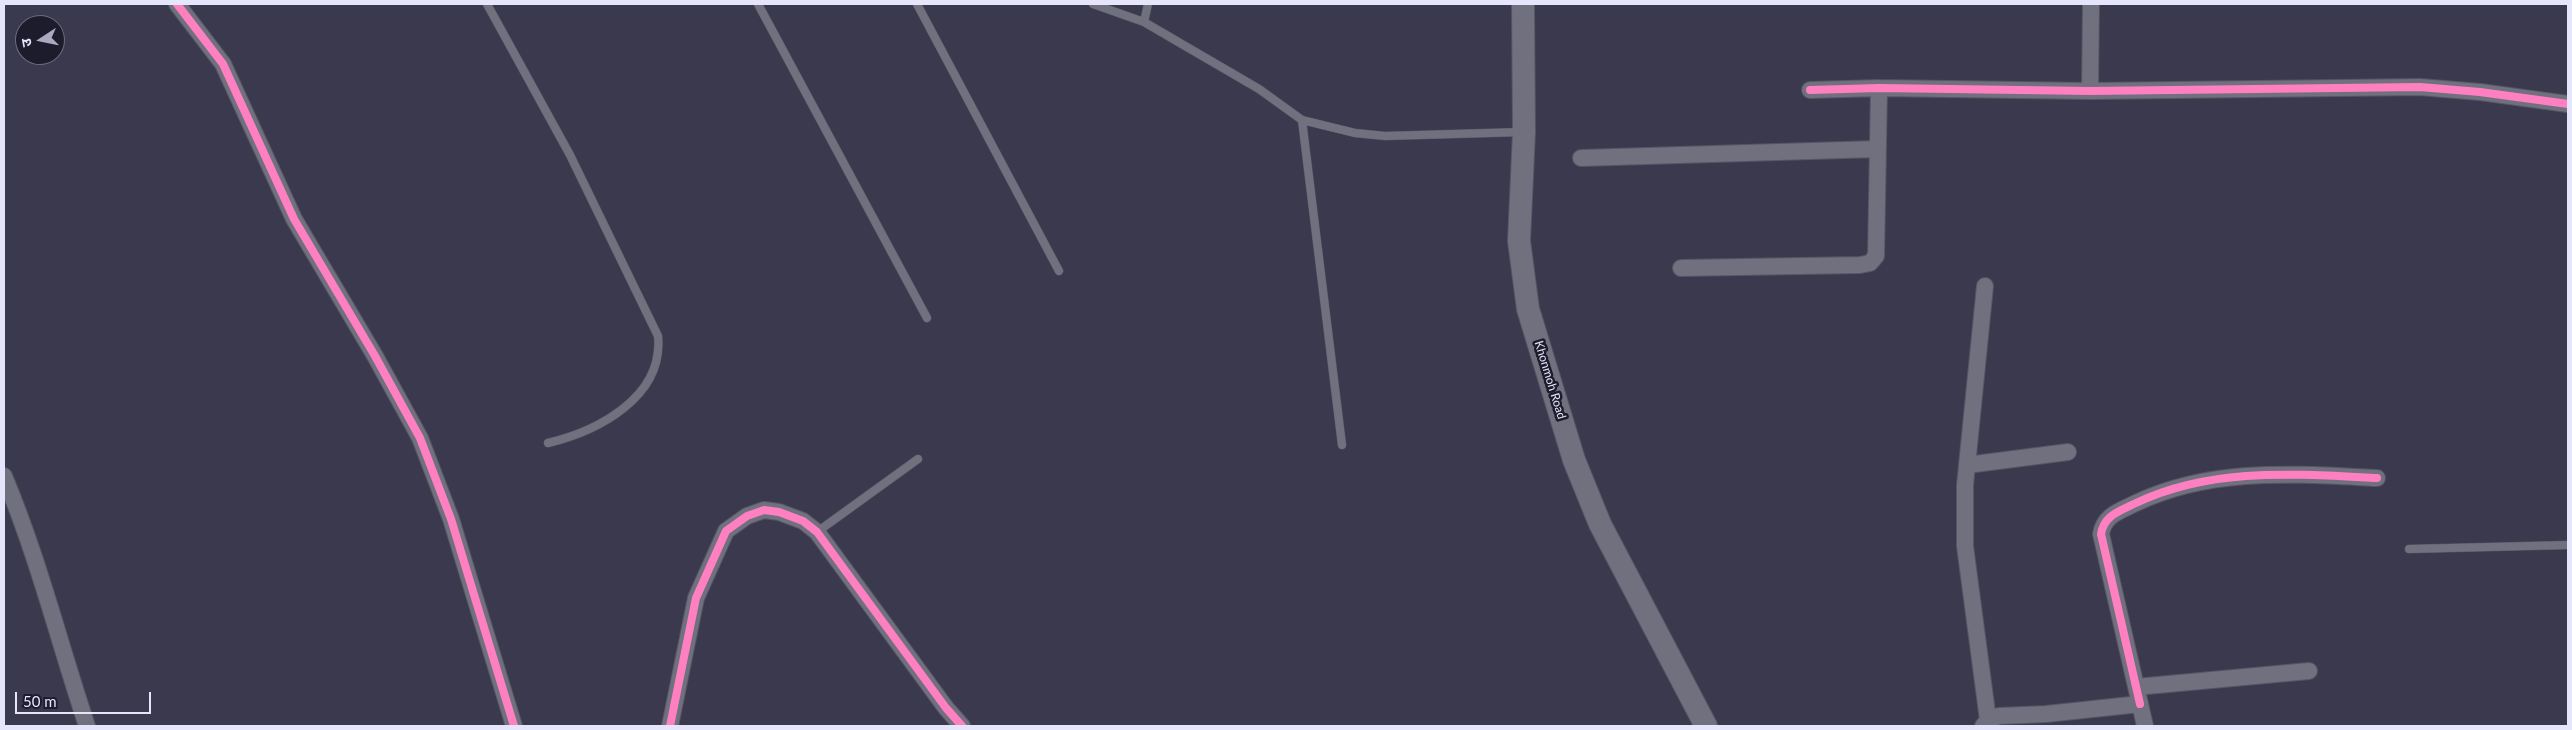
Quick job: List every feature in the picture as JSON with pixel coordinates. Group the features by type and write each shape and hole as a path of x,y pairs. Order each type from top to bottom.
{"main road":[{"name":"Khonmoh Road","path":"1523,4 1524,132 1519,241 1528,309 1574,460 1600,524 1706,726"}],"street":[{"path":"178,4 223,64 294,219 375,356 420,438 451,519 514,726"},
{"path":"2090,4 2090,91"},
{"path":"1810,90 1879,88 2090,91 2420,87 2480,92 2568,104"},
{"path":"1681,268 1860,266 1870,263 1876,256 1879,88"},
{"path":"1581,158 1877,149"},
{"path":"1985,286 1967,466 1966,546 1986,723 1999,716 2140,704"},
{"path":"1967,466 2068,452"},
{"path":"2145,726 2101,534 2108,518 2148,497 2179,485 2206,480 2277,473 2377,478"},
{"path":"4,476 40,571 57,634 87,726"},
{"path":"670,726 696,598 726,531 747,516 764,510 779,512 803,521 817,532 946,708 962,726"},
{"path":"2136,687 2309,672"}],"lane":[{"path":"487,4 570,155 658,336 660,352 656,365 641,390 625,408 606,422 581,433 548,443"},
{"path":"758,4 927,318"},
{"path":"917,4 1059,271"},
{"path":"1093,4 1144,22 1259,89 1302,120 1355,133 1385,136 1524,132"},
{"path":"1144,22 1148,4"},
{"path":"1302,120 1342,445"},
{"path":"817,532 918,459"},
{"path":"2409,549 2568,544"}],"cycle path":[{"path":"177,4 223,64 294,219 375,356 420,438 451,519 514,726"},
{"path":"1810,90 1879,88 2090,91 2420,87 2480,92 2568,104"},
{"path":"2140,704 2101,534 2105,522 2109,518 2136,503 2165,491 2194,483 2224,478 2284,475 2377,478"},
{"path":"670,726 696,598 726,531 747,516 764,510 779,512 803,521 817,532 946,708 962,726"}]}
